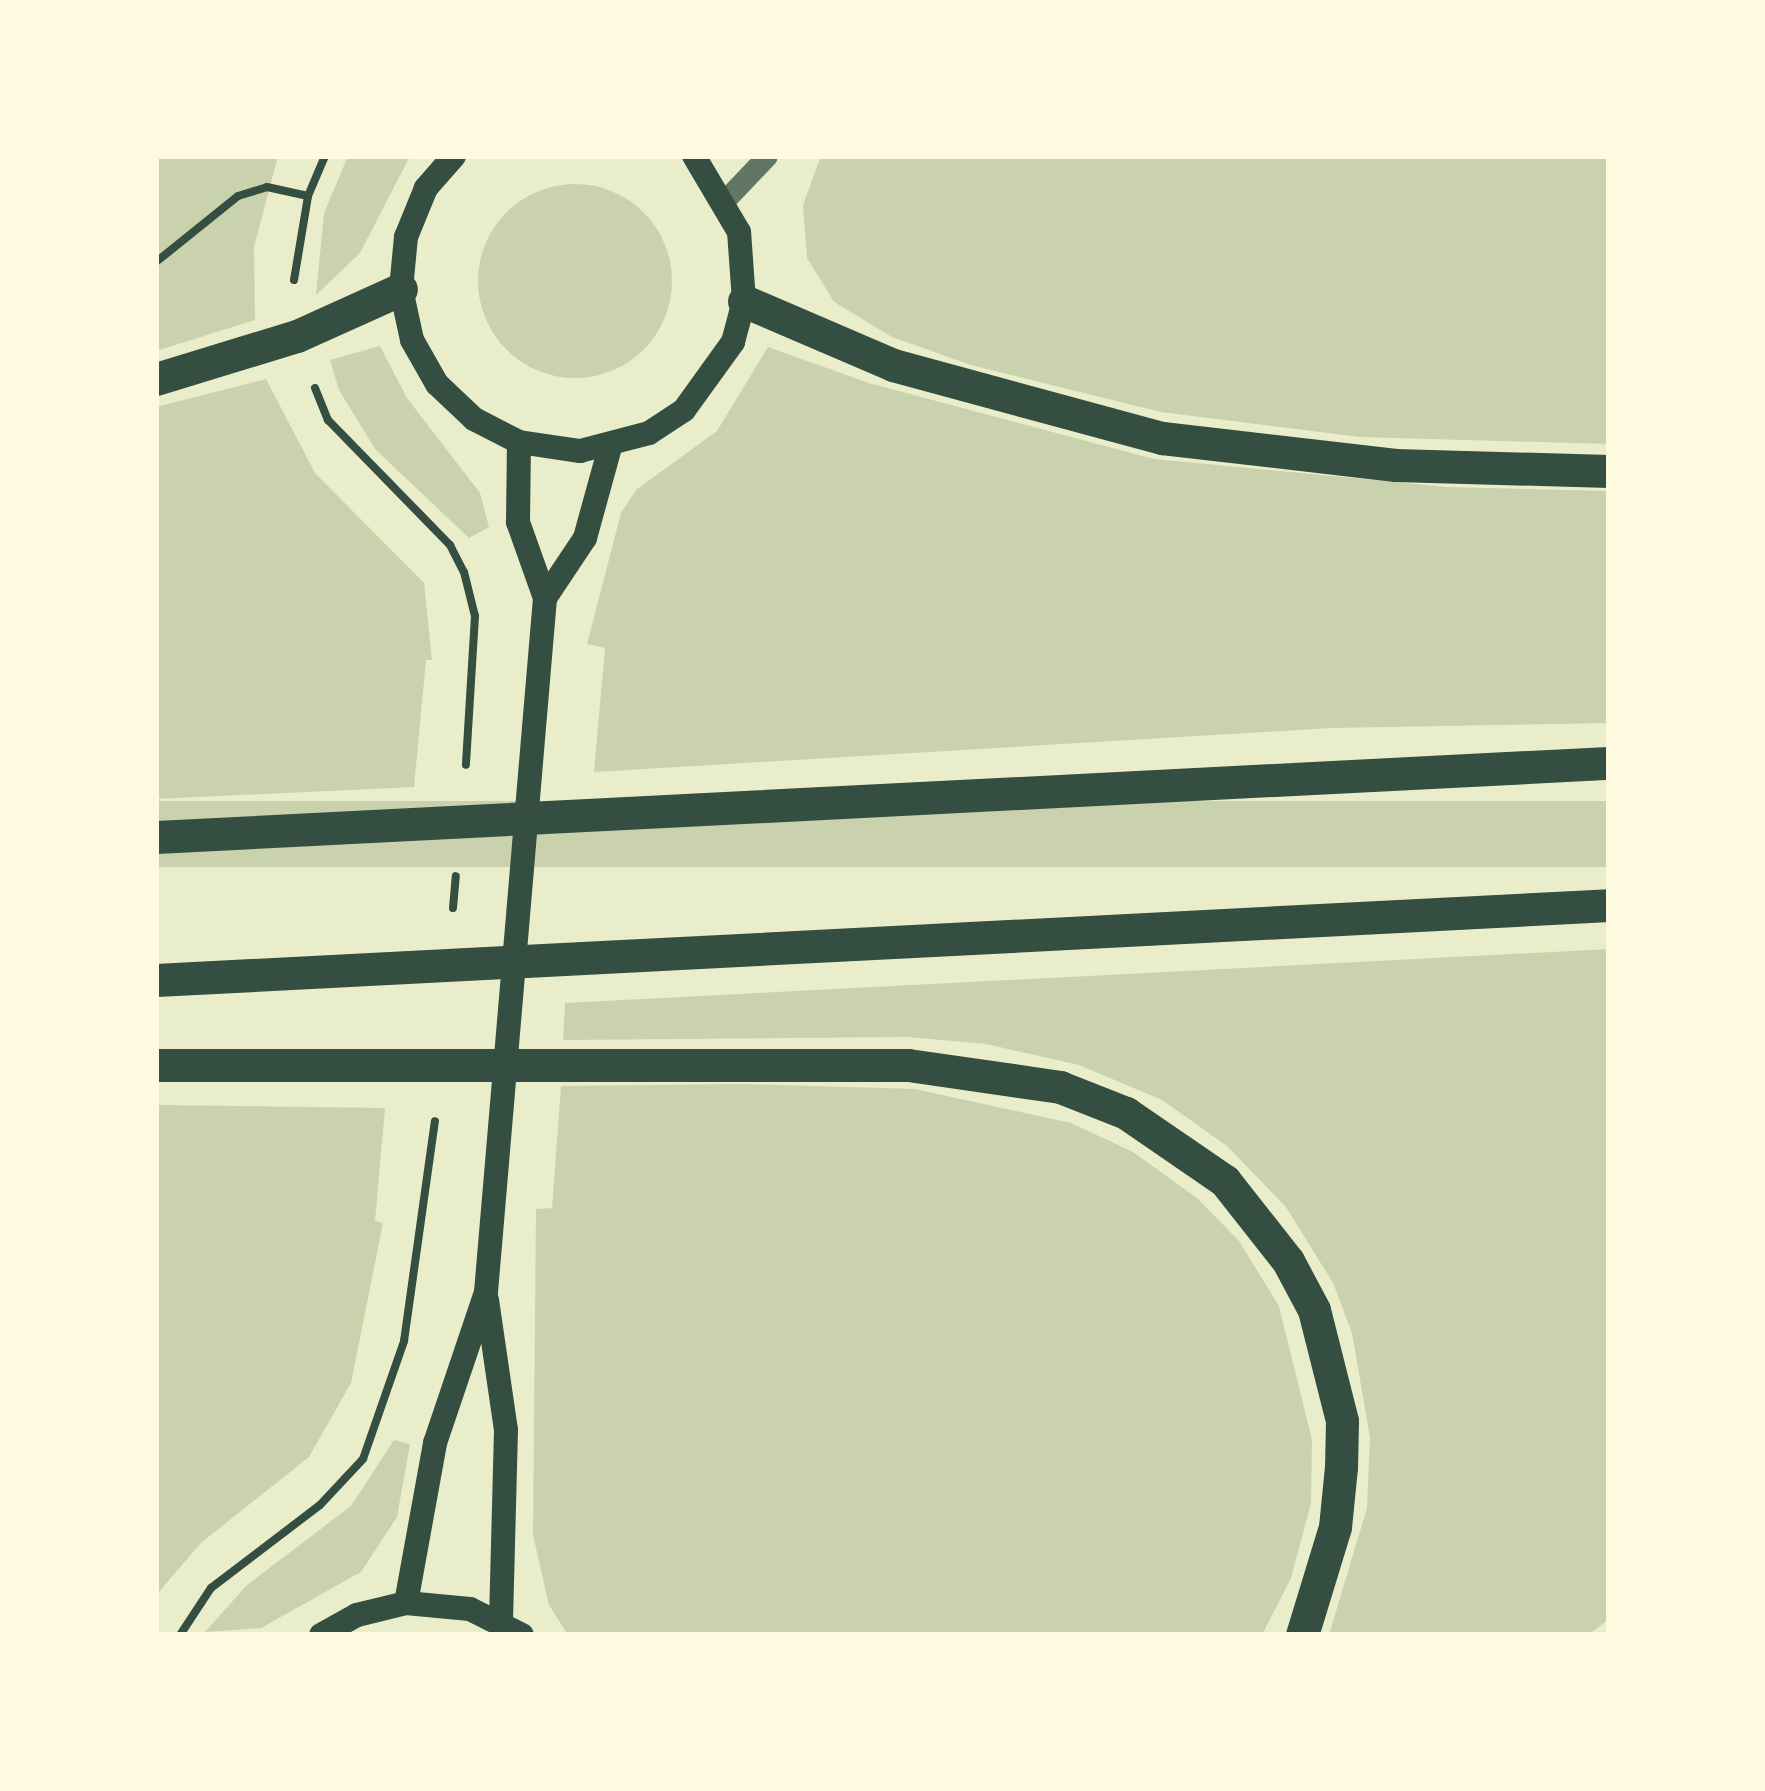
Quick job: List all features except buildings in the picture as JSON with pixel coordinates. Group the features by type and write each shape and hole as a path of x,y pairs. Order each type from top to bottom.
{"highway":[{"path":"156,379 297,336 401,290"},
{"path":"744,301 893,365 1162,438 1395,464 1609,471"},
{"path":"156,837 1609,763"},
{"path":"156,980 1609,904"},
{"path":"156,1065 908,1065 1060,1087 1126,1113 1226,1181 1288,1261 1315,1310 1342,1421 1341,1467 1335,1527 1302,1635"}],"main road":[{"path":"454,156 426,188 406,237 401,290 412,340 437,384 474,419 519,442 610,447 684,410 713,379 744,301 740,232 725,199 694,156"},
{"path":"321,1635 357,1615 406,1603 512,1628 506,1430 486,1292 545,598 518,522 519,442"},
{"path":"545,598 585,538 610,447"},
{"path":"406,1603 435,1443 486,1292"}],"street":[{"path":"725,199 767,156"}],"path":[{"path":"325,156 308,196 293,262 297,336 328,420 450,545 464,572 475,616 472,686"},
{"path":"156,262 238,196 267,187 308,196"},
{"path":"180,1635 211,1588 320,1505 363,1459 404,1341 429,1185"}],"green space":[{"path":"156,156 278,156 254,247 255,320 156,351"},
{"path":"348,156 410,156 360,253 316,295 324,213"},
{"path":"821,156 1609,156 1609,444 1360,437 1161,412 971,365 892,337 834,302 807,258 803,205"},
{"path":"575,184 612,191 644,212 665,244 672,281 665,318 644,350 612,371 575,378 538,371 506,350 485,318 478,281 485,244 506,212 538,191"},
{"path":"380,346 407,398 480,493 489,527 469,538 375,449 339,390 330,360"},
{"path":"768,347 869,383 1154,459 1447,487 1609,491 1609,723 1331,728 594,772 605,648 587,644 621,513 636,490 717,431"},
{"path":"266,379 315,473 424,583 432,660 426,660 414,787 156,799 156,407"},
{"path":"156,801 1609,801 1609,867 156,867"},
{"path":"1609,949 1609,1619 1588,1635 1329,1635 1367,1508 1370,1438 1352,1333 1333,1283 1286,1207 1227,1146 1162,1100 1079,1065 986,1044 908,1037 563,1040 565,1003"},
{"path":"561,1086 915,1089 1071,1123 1133,1152 1197,1198 1239,1241 1279,1306 1312,1440 1311,1503 1291,1578 1262,1635 568,1635 549,1605 533,1535 536,1209 552,1208"},
{"path":"156,1105 385,1108 375,1221 383,1223 351,1383 309,1457 202,1542 156,1595"},
{"path":"394,1440 410,1444 397,1517 361,1572 261,1628 205,1632 247,1585 351,1506"}]}
